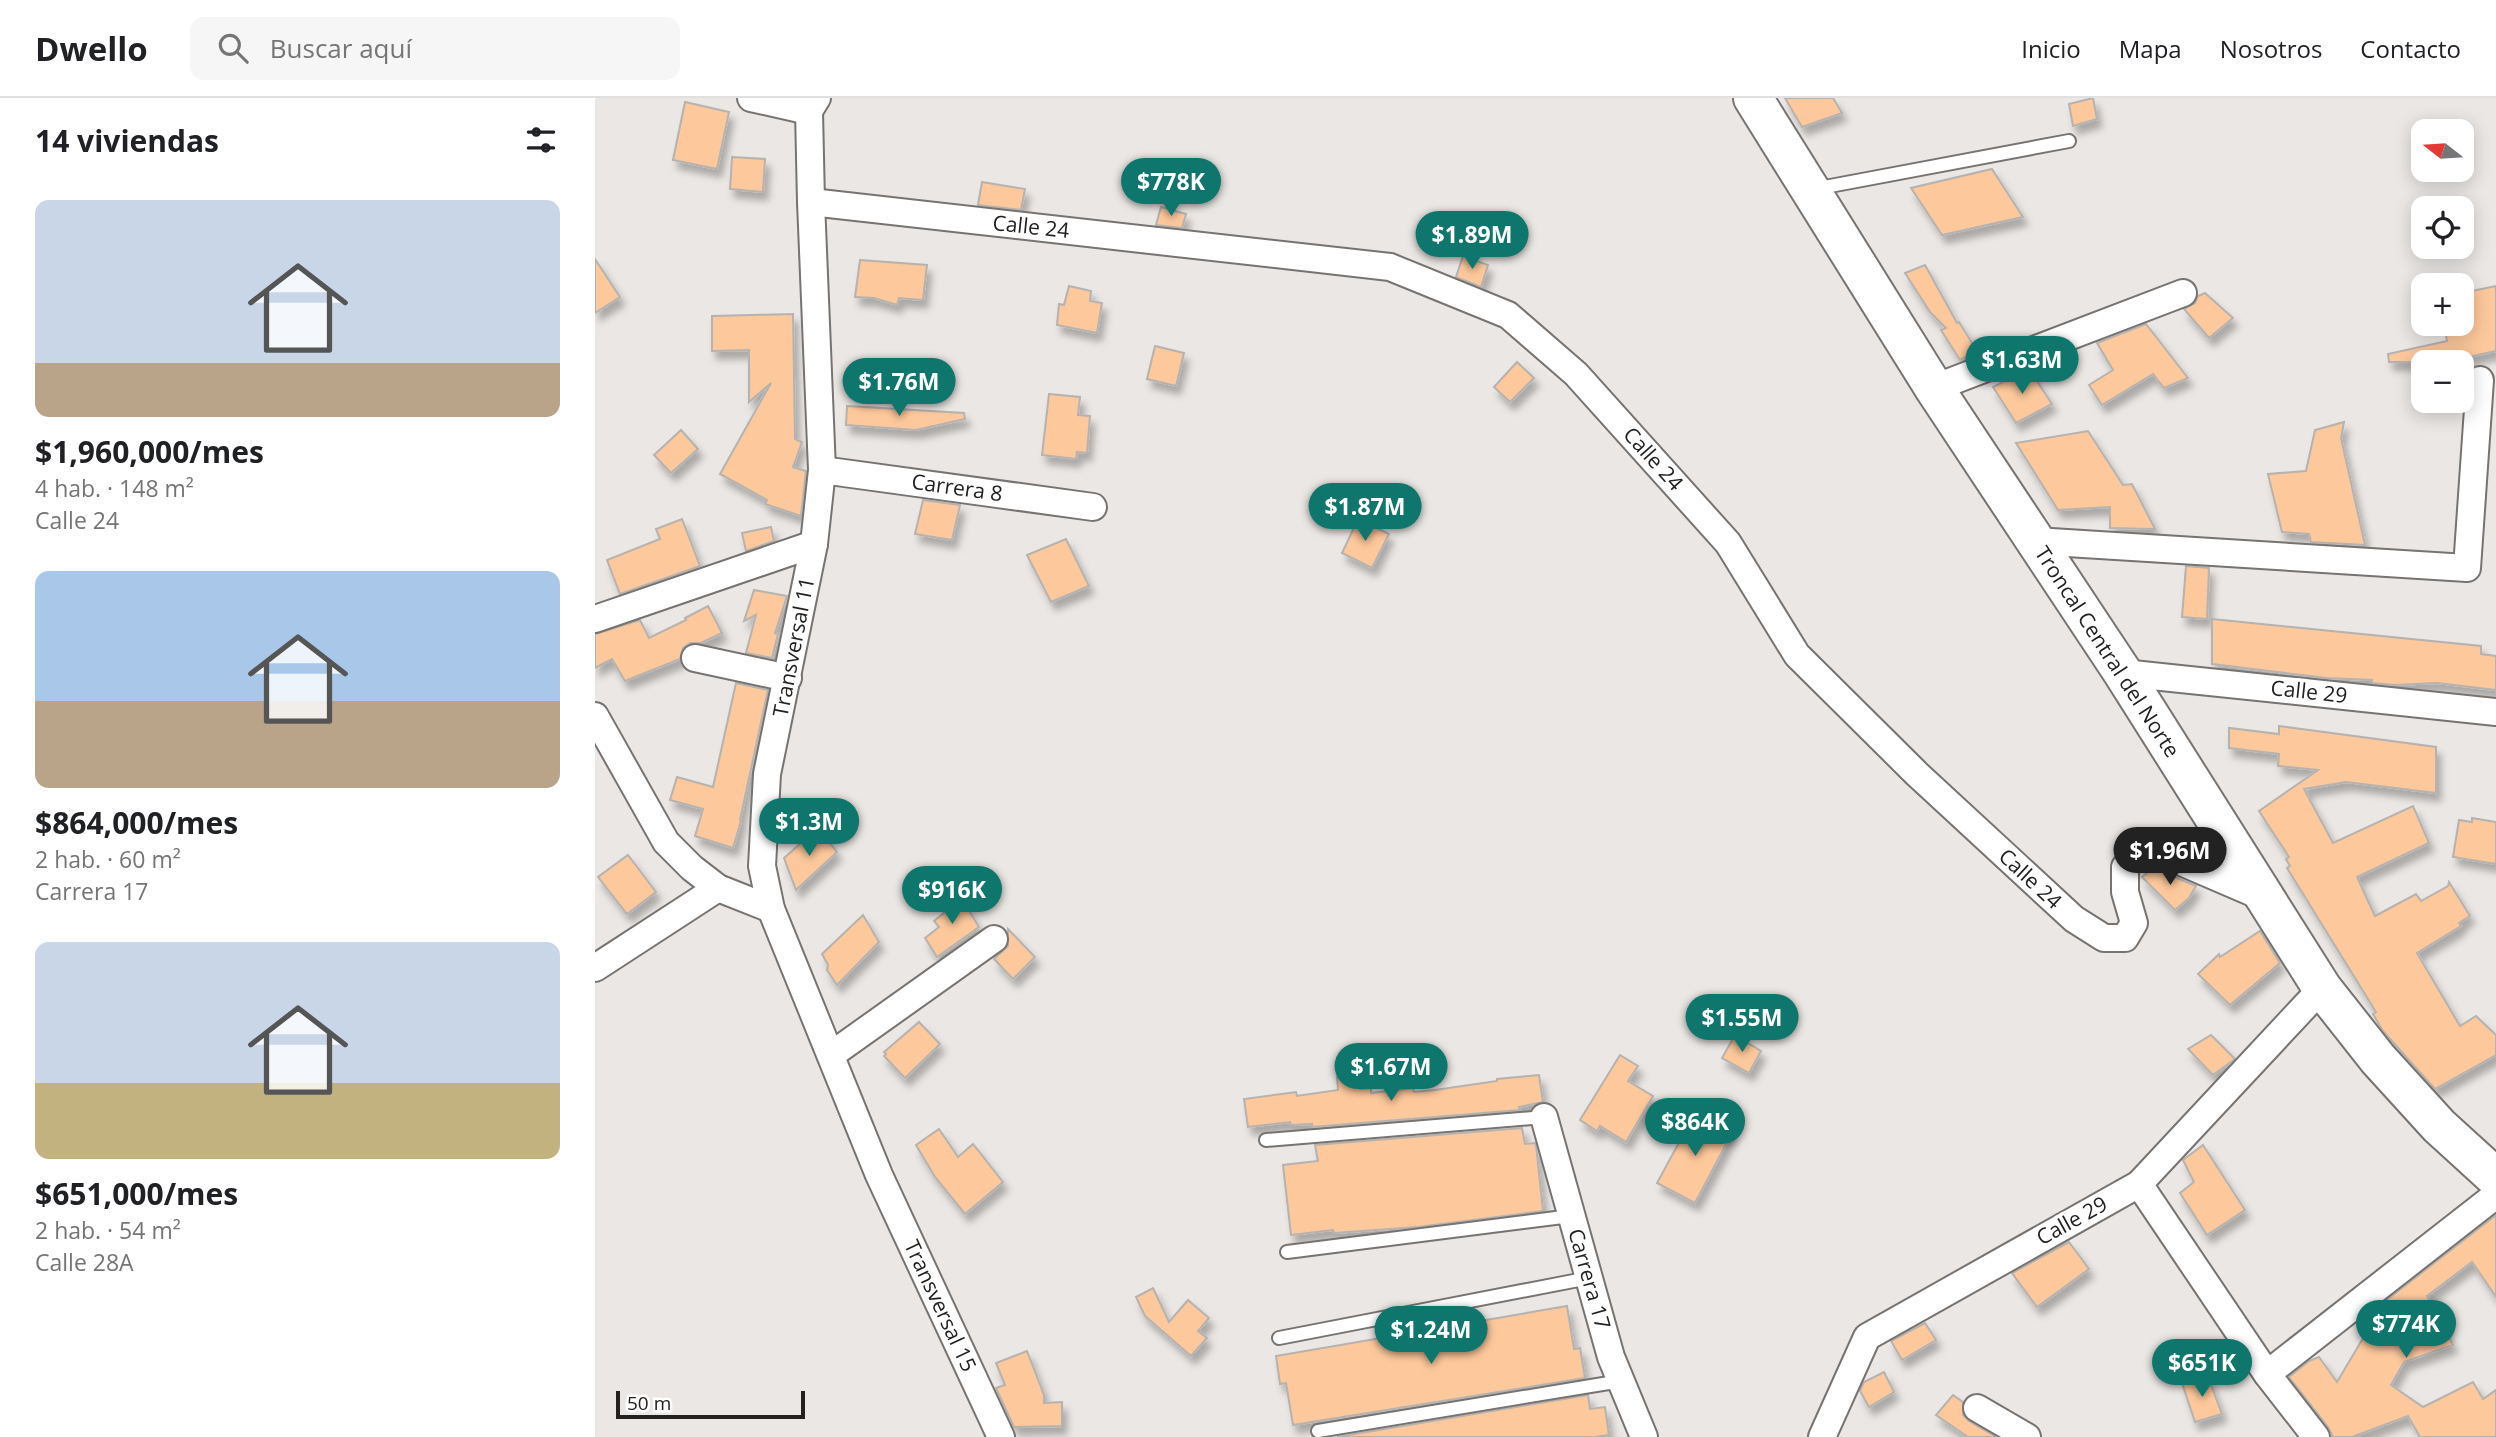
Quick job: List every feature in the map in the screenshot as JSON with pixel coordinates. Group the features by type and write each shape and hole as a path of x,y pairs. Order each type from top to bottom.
{"highway":[{"name":"Troncal Central del Norte","path":"1753,98 1934,388 2123,673 2322,988 2386,1069 2439,1126 2496,1178"}],"street":[{"path":"751,98 813,105"},
{"name":"Transversal 11","path":"813,105 811,202 822,470 814,544 767,774 762,866 771,909 879,1175"},
{"name":"Calle 24","path":"811,202 1390,267 1508,315 1576,374 1728,543 1797,655 1917,774 2074,919 2104,938 2125,938 2134,923 2125,892 2125,867 2139,852 2158,852 2265,898"},
{"path":"1934,388 2183,293"},
{"path":"2035,541 2467,568 2480,380"},
{"name":"Carrera 8","path":"822,470 1093,507"},
{"path":"595,619 814,544"},
{"path":"695,658 788,678"},
{"name":"Calle 29","path":"2123,673 2496,712"},
{"path":"595,716 666,842 692,868 718,888 771,909"},
{"path":"595,968 718,888"},
{"path":"831,1055 994,939"},
{"name":"Calle 29","path":"1822,1437 1867,1337 2139,1184 2322,988"},
{"name":"Carrera 17","path":"1543,1117 1611,1357 1644,1437"},
{"name":"Transversal 15","path":"879,1175 1001,1437"},
{"path":"2139,1184 2267,1374 2316,1437"},
{"path":"2267,1374 2496,1195"},
{"path":"1976,1408 2027,1437"}],"lane":[{"path":"1810,189 2069,141"},
{"path":"1266,1140 1543,1117"},
{"path":"1287,1252 1571,1216"},
{"path":"1279,1338 1588,1278"},
{"path":"1318,1431 1621,1381"}],"building":[{"path":"1785,98 1833,98 1842,113 1802,127"},
{"path":"2093,98 2097,119 2073,126 2069,104"},
{"path":"685,102 729,112 717,169 673,160"},
{"path":"732,157 765,159 763,192 730,189"},
{"path":"1992,169 2023,217 1942,235 1911,188"},
{"path":"982,182 1025,189 1021,210 978,205"},
{"path":"1161,207 1186,214 1182,228 1156,225"},
{"path":"1463,256 1488,265 1481,287 1456,277"},
{"path":"595,259 620,297 595,313"},
{"path":"860,260 927,265 923,300 899,298 897,305 874,298 855,297"},
{"path":"1925,265 1957,323 1959,322 1977,351 1960,360 1941,330 1946,328 1930,312 1905,273"},
{"path":"1069,286 1091,291 1090,301 1102,303 1097,333 1057,325 1059,304 1064,305"},
{"path":"2496,286 2496,351 2474,356 2474,350 2411,350 2411,362 2389,362 2388,354 2447,341 2446,336 2474,336 2474,291"},
{"path":"2205,293 2233,318 2209,338 2184,309"},
{"path":"793,314 795,439 802,442 793,467 806,471 801,516 765,504 767,500 720,474 771,383 749,402 749,350 712,351 712,316"},
{"path":"2146,324 2188,378 2164,388 2153,374 2102,405 2089,385 2113,370 2097,343"},
{"path":"1155,346 1184,353 1176,386 1147,379"},
{"path":"1517,362 1534,378 1510,402 1494,387"},
{"path":"2029,369 2052,404 2016,423 1993,387"},
{"path":"1049,394 1080,397 1078,415 1090,416 1087,453 1077,452 1076,459 1042,455"},
{"path":"847,406 964,413 965,419 916,430 846,425"},
{"path":"2344,422 2341,438 2365,545 2311,542 2309,534 2282,532 2268,474 2306,471 2315,430"},
{"path":"681,430 698,449 671,473 654,455"},
{"path":"2088,431 2123,485 2132,484 2155,529 2110,528 2110,507 2058,510 2016,443"},
{"path":"923,500 960,505 952,540 915,534"},
{"path":"682,519 700,566 620,594 607,560 660,539 656,529"},
{"path":"1358,519 1389,534 1372,568 1342,553"},
{"path":"771,527 774,541 746,551 742,533"},
{"path":"1066,539 1089,586 1051,602 1027,555"},
{"path":"2186,566 2209,568 2207,619 2182,617"},
{"path":"754,590 787,596 775,633 778,634 772,658 746,653 756,615 744,621"},
{"path":"708,606 722,633 701,643 690,643 683,648 680,659 625,681 612,659 595,668 595,634 640,620 649,638"},
{"path":"2212,619 2481,646 2481,654 2496,656 2496,690 2437,683 2372,683 2372,680 2326,678 2212,664"},
{"path":"736,683 768,690 733,848 695,836 703,809 670,800 677,777 713,787"},
{"path":"2279,726 2436,747 2436,793 2346,782 2304,789 2333,843 2413,806 2429,843 2357,877 2375,916 2416,894 2421,901 2448,886 2449,882 2470,916 2459,923 2461,926 2417,953 2460,1026 2476,1016 2496,1035 2496,1055 2435,1089 2383,1031 2373,1014 2376,1012 2287,868 2290,866 2286,859 2289,857 2259,811 2318,770 2278,766 2279,754 2229,748 2229,728 2279,734"},
{"path":"2472,818 2496,822 2496,864 2453,857 2459,820 2472,822"},
{"path":"818,828 837,852 796,890 784,858"},
{"path":"628,855 656,892 627,914 598,877"},
{"path":"2153,868 2196,886 2189,898 2175,910 2142,877"},
{"path":"958,893 979,927 937,957 925,938 939,927 934,921 944,913 941,907"},
{"path":"863,915 879,942 837,985 827,970 828,965 822,954"},
{"path":"1008,929 1035,957 1013,979 994,959 1008,946"},
{"path":"2260,931 2280,963 2230,1005 2198,974 2219,954 2220,957"},
{"path":"919,1022 940,1044 905,1078 884,1056 884,1052"},
{"path":"1735,1035 1761,1051 1749,1073 1722,1058"},
{"path":"2211,1035 2235,1059 2213,1075 2188,1049"},
{"path":"1620,1055 1638,1066 1628,1081 1653,1096 1626,1142 1600,1126 1597,1131 1580,1120"},
{"path":"1539,1075 1543,1102 1519,1107 1520,1110 1312,1127 1312,1124 1291,1125 1290,1122 1248,1127 1244,1099 1338,1090 1337,1077 1358,1076 1360,1089 1371,1088 1371,1093 1413,1088 1414,1092 1435,1090"},
{"path":"1695,1113 1732,1133 1695,1203 1657,1183"},
{"path":"1522,1128 1525,1144 1536,1145 1543,1211 1418,1227 1334,1233 1333,1230 1291,1235 1283,1165 1318,1161 1315,1145"},
{"path":"939,1129 958,1157 973,1144 1003,1182 965,1214 935,1177 916,1145"},
{"path":"2203,1145 2245,1210 2207,1235 2180,1193 2194,1182 2183,1160"},
{"path":"2496,1215 2496,1297 2472,1262 2427,1296 2453,1345 2404,1362 2391,1385 2423,1407 2473,1382 2483,1399 2496,1390 2496,1437 2420,1437 2408,1416 2352,1437 2333,1437 2289,1377 2309,1361 2319,1357 2337,1382 2378,1313 2375,1309"},
{"path":"2069,1242 2089,1269 2037,1307 2012,1273"},
{"path":"1153,1288 1169,1322 1188,1300 1209,1318 1198,1331 1207,1338 1191,1356 1145,1316 1136,1297"},
{"path":"1567,1306 1574,1349 1580,1348 1585,1378 1293,1425 1286,1383 1280,1384 1276,1356"},
{"path":"1925,1323 1936,1340 1902,1360 1891,1341"},
{"path":"1027,1351 1044,1395 1044,1403 1062,1402 1062,1426 1014,1427 996,1388 1005,1385 996,1363"},
{"path":"1884,1372 1894,1392 1869,1407 1860,1391 1864,1382"},
{"path":"2208,1377 2222,1414 2195,1422 2182,1383"},
{"path":"1588,1395 1590,1409 1605,1407 1609,1435 1337,1437"},
{"path":"1953,1395 1963,1402 1963,1415 1969,1421 1996,1437 1968,1437 1936,1415"}]}
